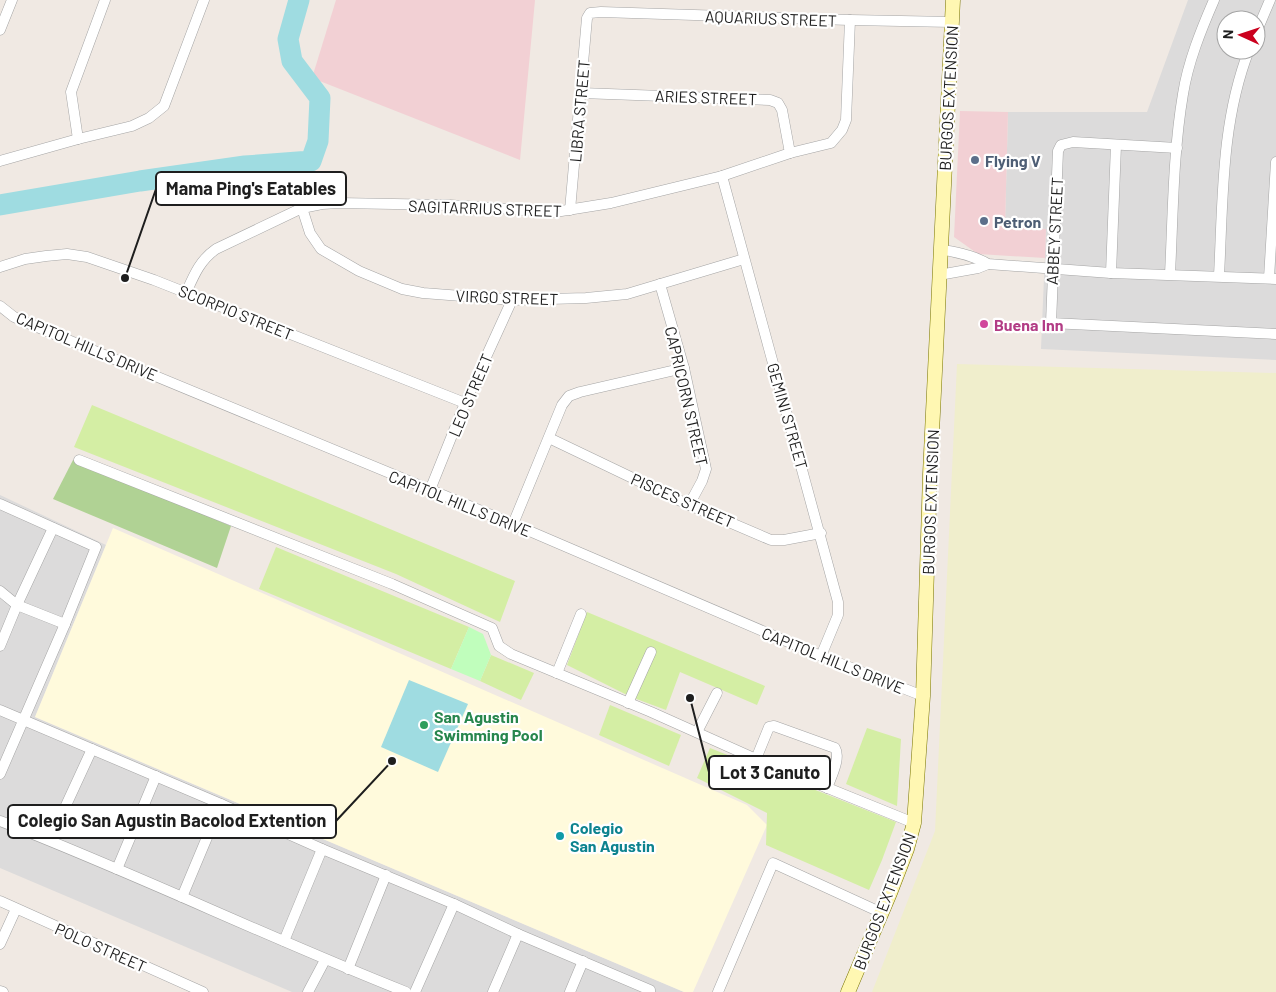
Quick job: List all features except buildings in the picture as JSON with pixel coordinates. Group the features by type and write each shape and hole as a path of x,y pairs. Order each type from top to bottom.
{"main road":[{"name":"BURGOS EXTENSION","path":"848,992 907,849 914,823 923,696 939,275 953,0"}],"street":[{"path":"0,30 12,0"},
{"path":"78,139 71,92 105,0"},
{"path":"0,162 78,139 132,126 149,118 164,106 204,0"},
{"path":"1170,274 1177,148 1183,94 1197,42 1214,0"},
{"name":"AQUARIUS STREET","path":"590,13 952,22"},
{"name":"LIBRA STREET","path":"570,210 582,93 587,18 590,13"},
{"name":"SAGITARRIUS STREET","path":"186,292 200,263 206,256 216,249 302,208 339,203 488,206 554,212 611,203 722,176 790,153 831,143 842,130 846,120 850,20"},
{"path":"1219,276 1225,152 1230,117 1239,76 1245,60"},
{"name":"ARIES STREET","path":"582,93 770,100 778,104 782,110 790,153"},
{"name":"ABBEY STREET","path":"1116,145 1066,142 1061,145 1058,151 1051,323 1276,334"},
{"path":"1111,273 1116,145 1177,148"},
{"path":"941,249 972,256 988,264 1111,273 1272,278 1276,162"},
{"name":"GEMINI STREET","path":"722,176 821,533 838,602 838,615 821,656"},
{"name":"VIRGO STREET","path":"302,208 310,233 321,249 359,271 402,289 512,300 576,299 627,294 744,259"},
{"name":"SCORPIO STREET","path":"0,267 25,259 67,254 86,257 186,292 466,403"},
{"path":"939,275 978,268 988,264"},
{"name":"CAPRICORN STREET","path":"660,284 684,368 706,468 702,481 689,504"},
{"name":"LEO STREET","path":"430,490 512,300"},
{"name":"CAPITOL HILLS DRIVE","path":"0,306 14,317 513,524 821,656 923,696"},
{"path":"513,524 562,405 569,396 684,368"},
{"name":"PISCES STREET","path":"549,438 689,504 771,540 784,540 821,533"},
{"path":"79,460 383,580 478,621 492,628 502,649 510,654 628,702 756,759 914,823"},
{"path":"0,504 96,547 0,774"},
{"path":"0,646 53,528"},
{"path":"0,591 17,605 65,624"},
{"path":"557,673 581,614"},
{"path":"628,702 651,652"},
{"path":"697,732 717,694"},
{"path":"0,710 454,904 518,934 650,990 650,992"},
{"path":"756,759 769,727 774,726 835,748 837,758 827,788"},
{"path":"50,840 92,749"},
{"path":"117,869 156,776"},
{"path":"182,896 221,804"},
{"path":"0,820 182,896 325,960 406,992"},
{"path":"284,941 322,849"},
{"path":"718,992 773,863 882,913"},
{"path":"348,969 386,875"},
{"name":"POLO STREET","path":"0,901 203,992"},
{"path":"415,992 454,904"},
{"path":"0,944 16,909"},
{"path":"493,992 518,934"},
{"path":"308,992 325,960"},
{"path":"570,992 583,961"}],"shaded area":[{"path":"336,0 535,0 520,160 312,78"},
{"path":"1188,0 1276,0 1276,360 1041,349 1046,229 1005,227 1008,112 1147,112"},
{"path":"960,111 1008,112 1005,227 1046,229 1045,258 978,254 954,237"},
{"path":"957,364 1276,373 1276,992 872,992 935,831"},
{"path":"0,495 106,545 35,717 684,992 292,992 0,868"},
{"path":"113,528 747,805 767,825 693,992 684,992 35,717"}],"green space":[{"path":"92,405 515,581 500,622 396,574 74,447"},
{"path":"73,460 231,526 217,568 53,499"},
{"path":"276,547 469,627 451,669 259,589"},
{"path":"587,612 765,686 757,705 680,672 666,710 631,697 567,665"},
{"path":"469,627 483,634 491,655 480,681 451,669"},
{"path":"491,655 534,673 521,700 480,681"},
{"path":"610,705 681,735 669,766 599,735"},
{"path":"867,728 901,739 897,806 846,784"},
{"path":"710,748 896,822 869,890 766,845 767,813 697,778"}],"water":[{"name":"San Agustin Swimming Pool","path":"409,680 468,704 438,772 381,747"}],"waterway":[{"path":"0,205 140,181 245,166 311,161 318,141 320,98 292,61 288,39 299,0"}],"place":[{"name":"Flying V","path":"975,160"},
{"name":"Petron","path":"984,221"},
{"name":"Mama Ping's Eatables","path":"125,278"},
{"name":"Buena Inn","path":"984,324"},
{"name":"Lot 3 Canuto","path":"690,698"},
{"name":"San Agustin Swimming Pool","path":"424,725"},
{"name":"Colegio San Agustin Bacolod Extention","path":"392,761"},
{"name":"Colegio San Agustin","path":"560,836"}]}
